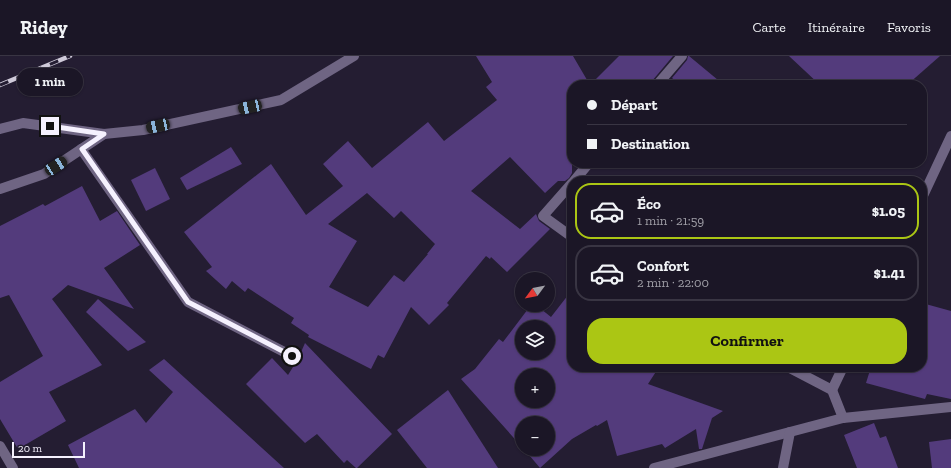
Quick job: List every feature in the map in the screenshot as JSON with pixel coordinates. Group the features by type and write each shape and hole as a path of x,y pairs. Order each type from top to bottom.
{"street":[{"path":"0,130 23,123 104,134 143,130 281,100 354,56"},
{"path":"661,80 682,56"},
{"path":"0,189 44,174 104,134"},
{"path":"927,187 951,136"},
{"path":"82,149 188,302 292,356"},
{"path":"578,176 585,168"},
{"path":"567,189 543,216 567,233"},
{"path":"798,372 832,390 843,418"},
{"path":"832,390 841,372"},
{"path":"654,468 843,418 951,407"},
{"path":"783,468 790,432"},
{"path":"0,446 13,468"}],"building":[{"path":"476,56 573,56 587,80 567,80 567,168 572,168 572,173 570,176 567,176 567,180 558,181 545,193 510,157 471,191 520,229 536,214 539,221 550,229 507,272 491,257 490,259 486,256 447,303 449,305 429,325 411,307 384,358 378,355 371,369 308,337 309,335 291,323 294,318 248,288 245,292 232,281 226,289 206,271 212,267 184,232 271,164 306,215 343,186 323,164 348,141 372,168 428,122 444,141 497,100 486,87 492,82","holes":["367,193 394,218 401,211 435,244 404,282 394,275 368,307 329,287 357,241 328,224"]},
{"path":"619,56 673,56 653,80 595,80"},
{"path":"689,56 718,80 675,80 672,78"},
{"path":"789,56 940,56 913,80 815,80"},
{"path":"231,147 242,164 187,190 180,178"},
{"path":"155,168 170,199 146,211 131,180"},
{"path":"82,186 100,221 117,211 140,245 104,268 134,309 68,285 52,299 102,365 49,392 66,421 18,449 0,419 0,382 43,356 9,295 0,298 0,226 43,204 45,206"},
{"path":"567,296 567,372 656,372 648,384 723,411 712,418 702,449 699,449 696,429 665,448 662,444 617,456 607,420 572,439 555,454 555,416 515,416 515,439 461,379 475,369 499,339 503,342 515,326 515,360 555,360 555,320 520,320 526,312 545,312 551,317"},
{"path":"98,299 146,342 128,351 86,312"},
{"path":"927,304 951,311 951,399 927,394 925,399 866,383 869,372 927,372"},
{"path":"305,343 392,434 357,468 347,460 344,463 317,434 305,443 246,384 272,358 288,375 298,359"},
{"path":"164,359 284,468 79,468 68,445 135,409 146,423 173,392 149,370"},
{"path":"448,390 498,468 427,468 397,430"},
{"path":"874,423 880,438 886,436 898,468 857,468 844,435"},
{"path":"951,439 951,468 932,468 929,442"},
{"path":"530,456 553,456 540,468"}],"railway":[{"path":"0,85 70,56"}],"route":[{"path":"50,126 104,134 82,149 188,302 292,356"}]}
